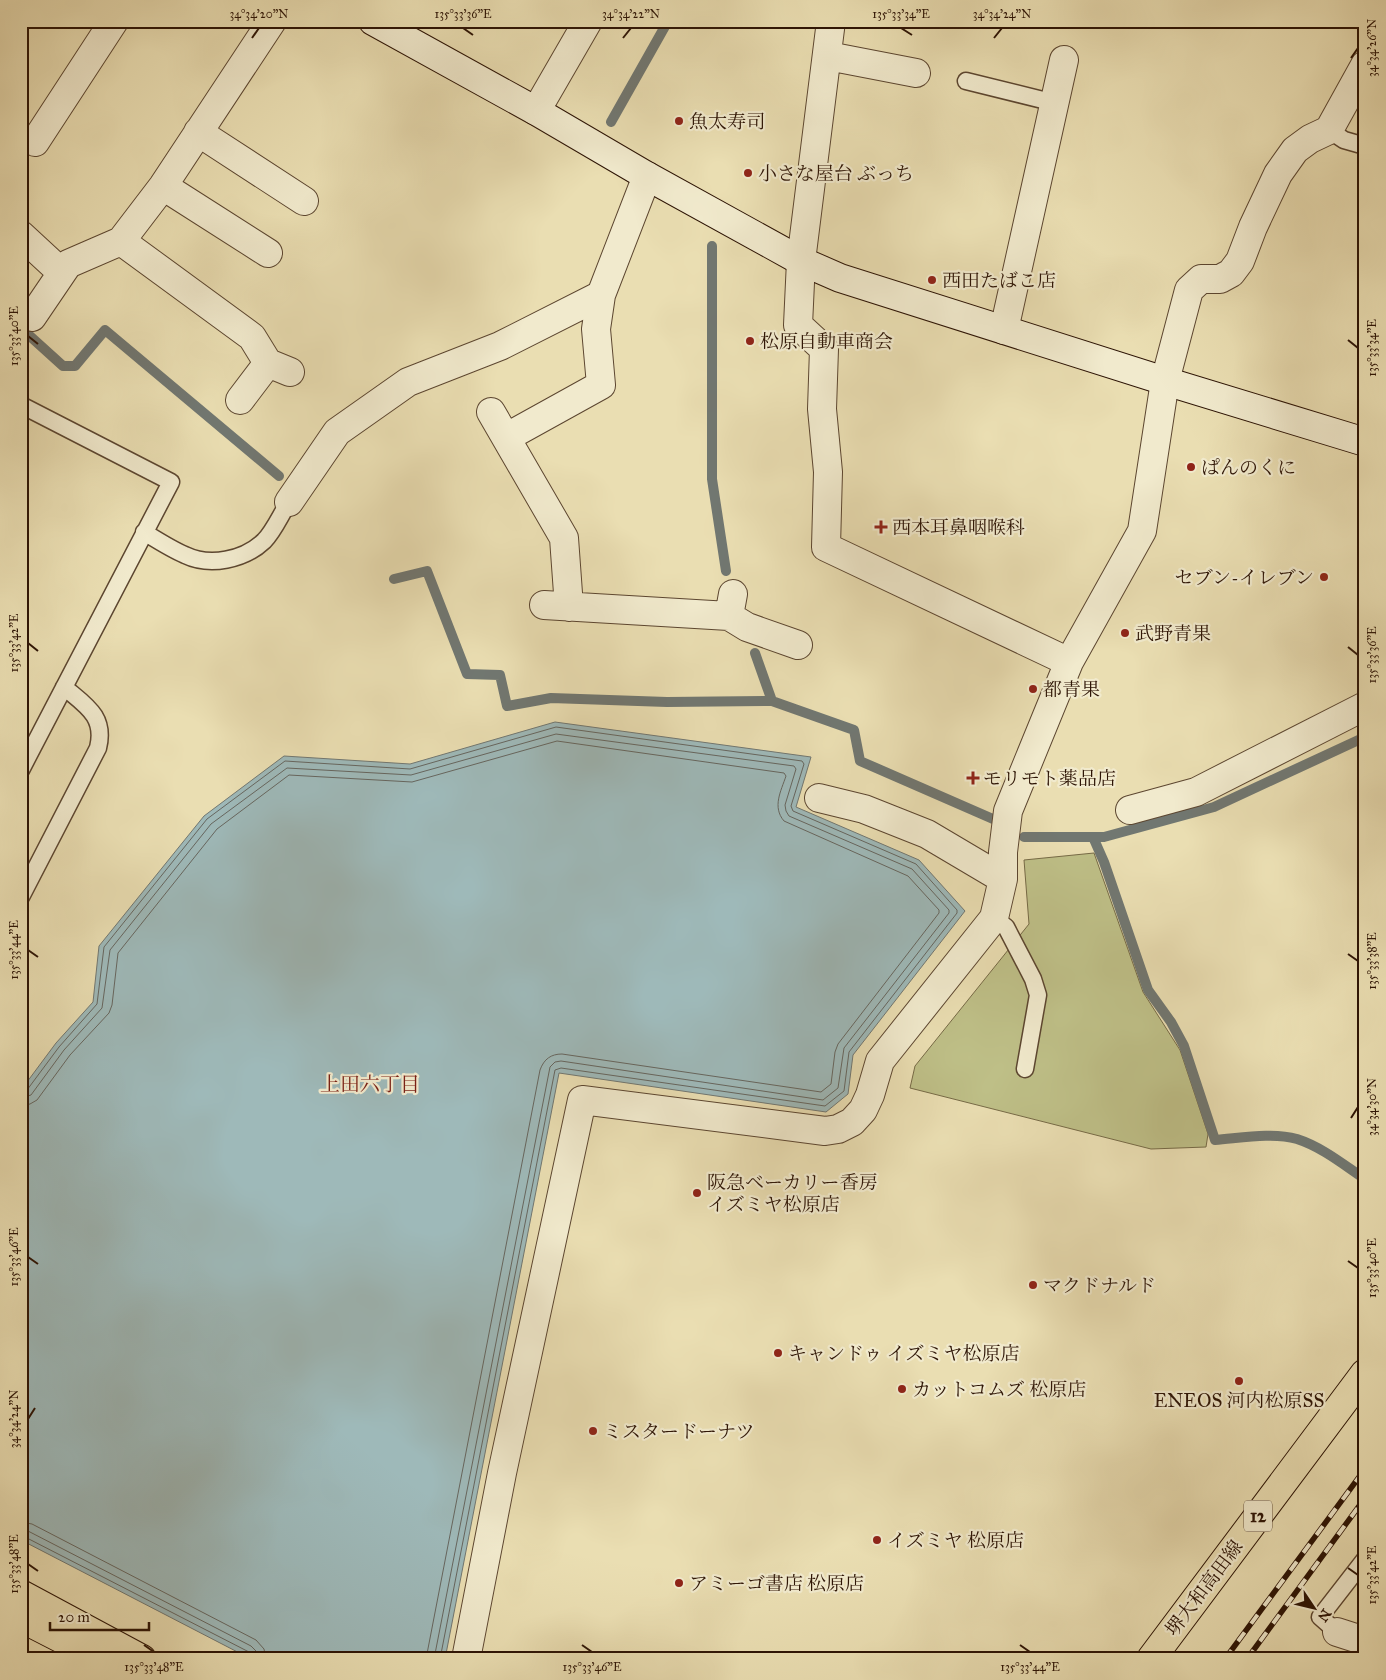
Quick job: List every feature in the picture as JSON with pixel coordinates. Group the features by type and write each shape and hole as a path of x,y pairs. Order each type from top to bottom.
{"main road":[{"name":"堺大和高田線","path":"1151,1659 1365,1373"},
{"path":"21,1594 142,1659"},
{"path":"21,1618 101,1659"}],"street":[{"path":"35,142 114,21"},
{"path":"32,316 68,264 121,241 163,186 272,21"},
{"path":"373,21 801,261 840,278 1365,442"},
{"path":"536,111 588,21"},
{"path":"831,21 801,261 798,325 824,349 822,409 828,472 826,547 1069,662"},
{"path":"828,56 916,73"},
{"path":"1004,330 1064,60"},
{"path":"466,1659 502,1473 582,1100 825,1131 838,1129 852,1122 863,1110 870,1095 880,1061 994,918 1003,879 1003,852 1008,811 1069,662 1142,531 1165,381 1189,290 1201,278 1220,280 1231,273 1240,261 1253,227 1278,174 1296,150 1310,138 1329,130 1365,64"},
{"path":"198,132 304,201"},
{"path":"507,437 601,385 596,328 601,295 647,176"},
{"path":"163,186 268,254"},
{"path":"21,235 61,272"},
{"path":"121,241 252,337 279,368 240,400"},
{"path":"289,502 337,432 408,382 500,346 601,295"},
{"path":"491,412 564,538 556,606 731,605 747,627 798,645"},
{"path":"1130,810 1196,792 1365,706"},
{"path":"819,798 864,809 927,834 1003,879"},
{"path":"1337,1632 1365,1641"}],"lane":[{"path":"966,81 1055,103"},
{"path":"1329,130 1344,140 1365,146"},
{"path":"21,405 170,482 21,770"},
{"path":"144,532 185,556 199,560 227,560 241,556 265,540 289,502"},
{"path":"21,896 98,748 100,739 98,720 93,712 64,687"},
{"path":"994,918 1006,927 1033,979 1038,996 1025,1069"},
{"path":"1337,1632 1320,1616 1365,1559"}],"green space":[{"path":"1094,853 1143,992 1180,1050 1208,1134 1206,1147 1151,1149 910,1088 915,1066 1029,924 1024,860"}],"water":[{"path":"555,722 811,757 796,807 919,860 965,911 853,1055 848,1094 826,1112 559,1073 445,1659 251,1659 21,1540 21,1090 56,1043 93,1002 99,946 204,816 284,756 410,764"}],"waterway":[{"path":"611,122 668,21"},
{"path":"712,246 712,479 726,571"},
{"path":"21,328 63,366 75,366 105,330 279,476"},
{"path":"394,579 427,571 467,674 500,675 507,706 551,698 667,702 772,701"},
{"path":"755,653 772,701 854,730 860,761 993,819"},
{"path":"1093,837 1104,837 1214,807 1365,737"},
{"path":"1024,837 1093,837 1104,862 1148,990 1171,1022 1184,1046 1215,1140 1267,1136 1297,1139 1324,1151 1365,1179"}],"railway":[{"path":"1225,1659 1365,1469"},
{"path":"1247,1659 1365,1498"}],"place":[{"name":"魚太寿司","path":"679,121"},
{"name":"小さな屋台 ぶっち","path":"748,173"},
{"name":"西田たばこ店","path":"932,280"},
{"name":"松原自動車商会","path":"750,341"},
{"name":"ぱんのくに","path":"1191,467"},
{"name":"西本耳鼻咽喉科","path":"881,527"},
{"name":"セブン-イレブン","path":"1324,577"},
{"name":"武野青果","path":"1125,633"},
{"name":"都青果","path":"1033,689"},
{"name":"モリモト薬品店","path":"973,778"},
{"name":"阪急ベーカリー香房 イズミヤ松原店","path":"697,1193"},
{"name":"マクドナルド","path":"1033,1285"},
{"name":"キャンドゥ イズミヤ松原店","path":"778,1353"},
{"name":"ENEOS 河内松原SS","path":"1239,1381"},
{"name":"カットコムズ 松原店","path":"902,1389"},
{"name":"ミスタードーナツ","path":"593,1431"},
{"name":"イズミヤ 松原店","path":"877,1540"},
{"name":"アミーゴ書店 松原店","path":"679,1583"}],"district":[{"name":"上田六丁目","path":"370,1084"}]}
